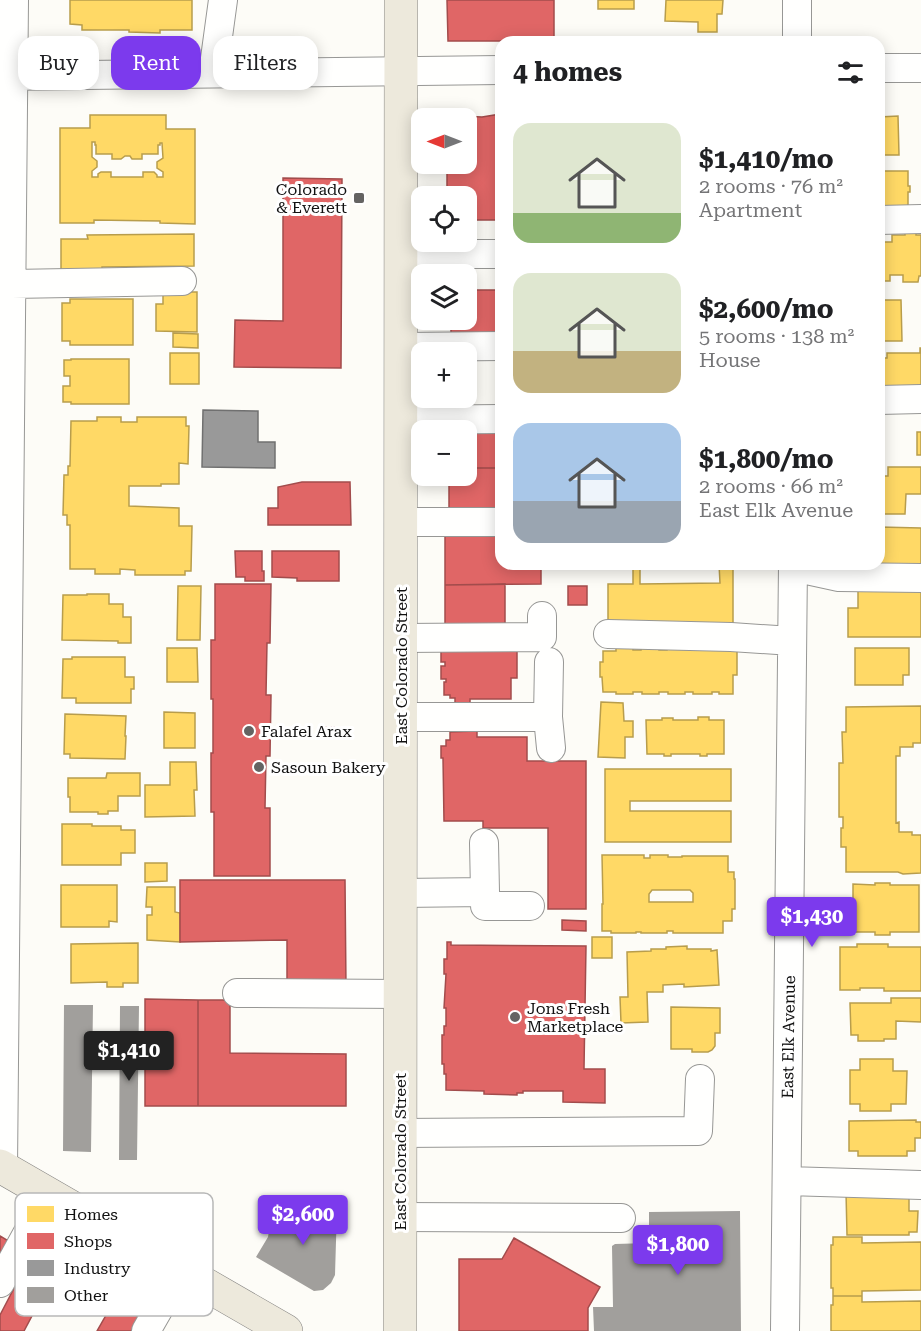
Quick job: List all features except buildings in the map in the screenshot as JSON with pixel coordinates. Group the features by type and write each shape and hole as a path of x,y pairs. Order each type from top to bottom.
{"main road":[{"name":"East Colorado Street","path":"400,1331 401,0"},
{"path":"1,1167 47,1193"},
{"path":"213,1289 286,1331"}],"street":[{"path":"1,1167 4,771 12,284 7,76 14,0"},
{"path":"218,36 223,0"},
{"path":"797,0 797,36"},
{"path":"885,68 921,68"},
{"path":"318,72 495,70"},
{"path":"7,76 213,74"},
{"path":"885,219 921,219"},
{"path":"402,255 495,254"},
{"path":"12,284 182,281"},
{"path":"402,347 495,346"},
{"path":"885,400 921,399"},
{"path":"401,411 495,403"},
{"path":"401,411 495,419"},
{"path":"401,522 495,522"},
{"name":"East Elk Avenue","path":"785,1331 793,570"},
{"path":"810,570 839,577 921,578"},
{"path":"401,638 542,637 542,616"},
{"path":"608,634 792,641"},
{"path":"549,662 548,717 551,748"},
{"path":"401,717 548,717"},
{"path":"484,843 485,906 530,906"},
{"path":"401,893 485,892"},
{"path":"237,993 400,994"},
{"path":"400,1133 698,1131 700,1079"},
{"path":"787,1174 921,1168"},
{"path":"787,1174 921,1185"},
{"path":"400,1217 621,1218"},
{"path":"0,1283 15,1256"},
{"path":"146,1331 155,1316"}],"place":[{"name":"Colorado & Everett","path":"359,198"},
{"name":"Falafel Arax","path":"249,731"},
{"name":"Sasoun Bakery","path":"259,767"},
{"name":"Jons Fresh Marketplace","path":"515,1017"}]}
